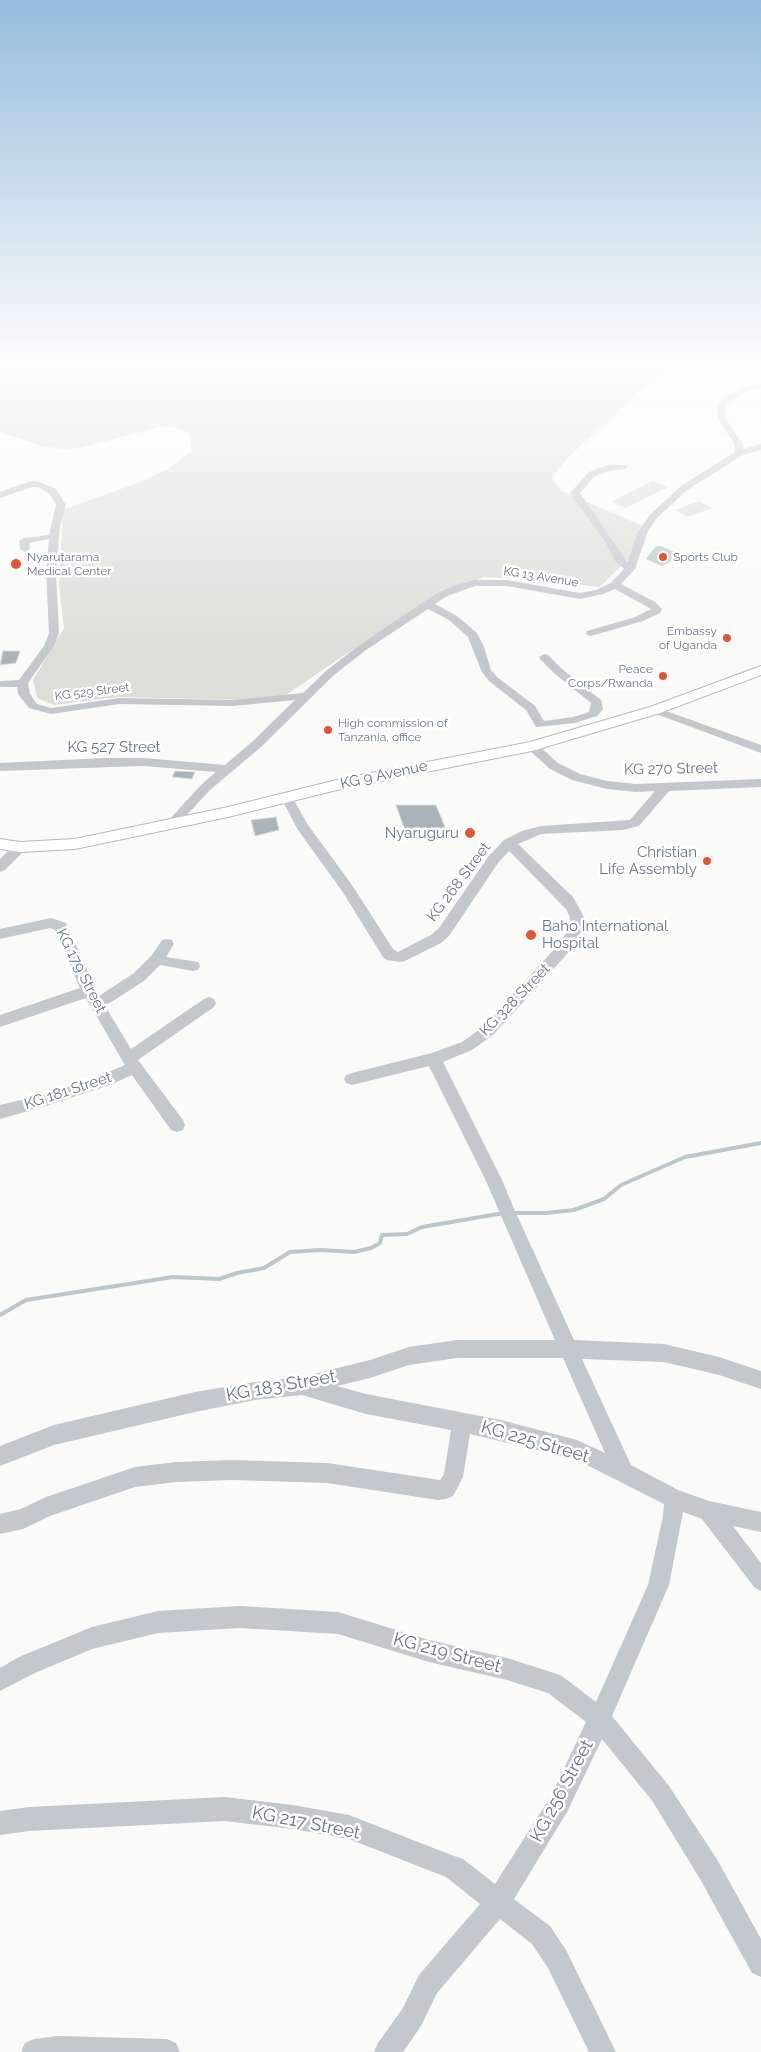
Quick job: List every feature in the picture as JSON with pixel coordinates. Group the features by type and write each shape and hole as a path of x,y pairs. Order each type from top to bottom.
{"main road":[{"name":"KG 9 Avenue","path":"0,844 20,847 75,844 457,760 540,744 655,710 761,670"}],"street":[{"name":"KG 13 Avenue","path":"172,823 206,787 228,770 306,696 362,648 427,604 457,588 474,583 507,583 580,596 599,592 615,585 630,569 643,531 659,511 684,488 728,461"},
{"path":"624,467 608,468 592,474 575,493 611,542 620,561 630,569"},
{"path":"0,684 22,683 49,646 54,633 51,572 61,505 54,491 40,485 31,484 1,494"},
{"path":"25,550 24,541 46,537"},
{"path":"592,633 656,612 657,609 651,604 615,585"},
{"path":"427,604 453,618 473,635 486,670 493,679 531,708 540,725 540,744"},
{"path":"540,725 585,718 593,714 597,709 597,702 592,696 558,672 544,657"},
{"name":"KG 529 Street","path":"22,683 28,700 33,706 51,711 119,701 232,703 306,696"},
{"path":"655,710 761,749"},
{"name":"KG 270 Street","path":"540,744 554,766 576,777 617,786 636,788 761,783"},
{"name":"KG 527 Street","path":"0,767 144,762 228,770"},
{"name":"KG 268 Street","path":"287,798 303,827 347,888 388,953 392,956 408,954 436,939 444,932 493,860 509,843 527,834 541,830 623,826 634,823 666,786"},
{"name":"KG 328 Street","path":"434,1059 467,1046 488,1031 563,949 577,927 577,917 568,900 509,843"},
{"path":"1,864 20,847"},
{"name":"KG 179 Street","path":"0,934 51,923 61,927 89,991 133,1063 177,1125"},
{"path":"98,1004 138,977 157,959 167,944"},
{"path":"157,959 169,963 193,966"},
{"path":"0,1021 89,991"},
{"name":"KG 181 Street","path":"0,1112 88,1087 133,1063 143,1048 209,1003"},
{"path":"352,1079 434,1059 442,1079 494,1180 506,1211 624,1472"},
{"name":"KG 183 Street","path":"0,1456 54,1435 195,1402 255,1391 301,1386 370,1369 409,1356 457,1350 568,1349 664,1353 719,1366 761,1380"},
{"name":"KG 225 Street","path":"301,1386 366,1404 501,1430 577,1450 624,1472 674,1499 709,1511 761,1522"},
{"path":"0,1524 23,1519 46,1507 135,1478 176,1472 232,1470 327,1473 438,1490 446,1489 453,1477 462,1423"},
{"name":"KG 256 Street","path":"387,2052 412,2017 428,1984 498,1902 559,1804 600,1719 658,1584 673,1516 674,1499"},
{"path":"709,1511 761,1580"},
{"name":"KG 219 Street","path":"0,1680 27,1665 92,1638 158,1622 240,1617 338,1623 429,1650 507,1669 554,1684 600,1719 661,1794 709,1870 761,1964"},
{"name":"KG 217 Street","path":"0,1823 29,1819 225,1809 293,1817 349,1827 454,1868 541,1935 552,1951 603,2052"},
{"path":"34,2052 58,2049 167,2052"}],"shaded area":[{"path":"179,461 565,461 552,478 561,491 641,525 627,560 600,587 528,579 483,577 368,639 283,697 249,700 118,697 54,705 37,698 33,680 64,628 59,585 63,510 140,482 168,469"},
{"path":"653,481 668,487 626,508 611,502"},
{"path":"699,501 712,508 687,517 675,510"},
{"name":"Sports Club","path":"656,546 661,546 683,556 662,566 646,559"}],"building":[{"path":"3,651 20,651 16,663 0,665"},
{"path":"175,771 195,772 192,779 172,777"},
{"path":"396,805 436,805 447,832 408,839"},
{"path":"276,817 279,830 255,836 251,820"}],"waterway":[{"path":"513,1213 546,1213 574,1210 604,1199 621,1185 685,1157 761,1143"},
{"path":"0,1315 26,1300 173,1277 219,1279 237,1273 264,1268 290,1252 320,1250 354,1252 371,1248 380,1243 382,1235 407,1234 422,1227 504,1213"}],"place":[{"name":"Sports Club","path":"663,557"},
{"name":"Nyarutarama Medical Center","path":"16,564"},
{"name":"Embassy of Uganda","path":"727,638"},
{"name":"Peace Corps/Rwanda","path":"663,676"},
{"name":"High commission of Tanzania, office","path":"328,730"},
{"name":"Nyaruguru","path":"470,833"},
{"name":"Christian Life Assembly","path":"707,861"},
{"name":"Baho International Hospital","path":"531,935"}]}
